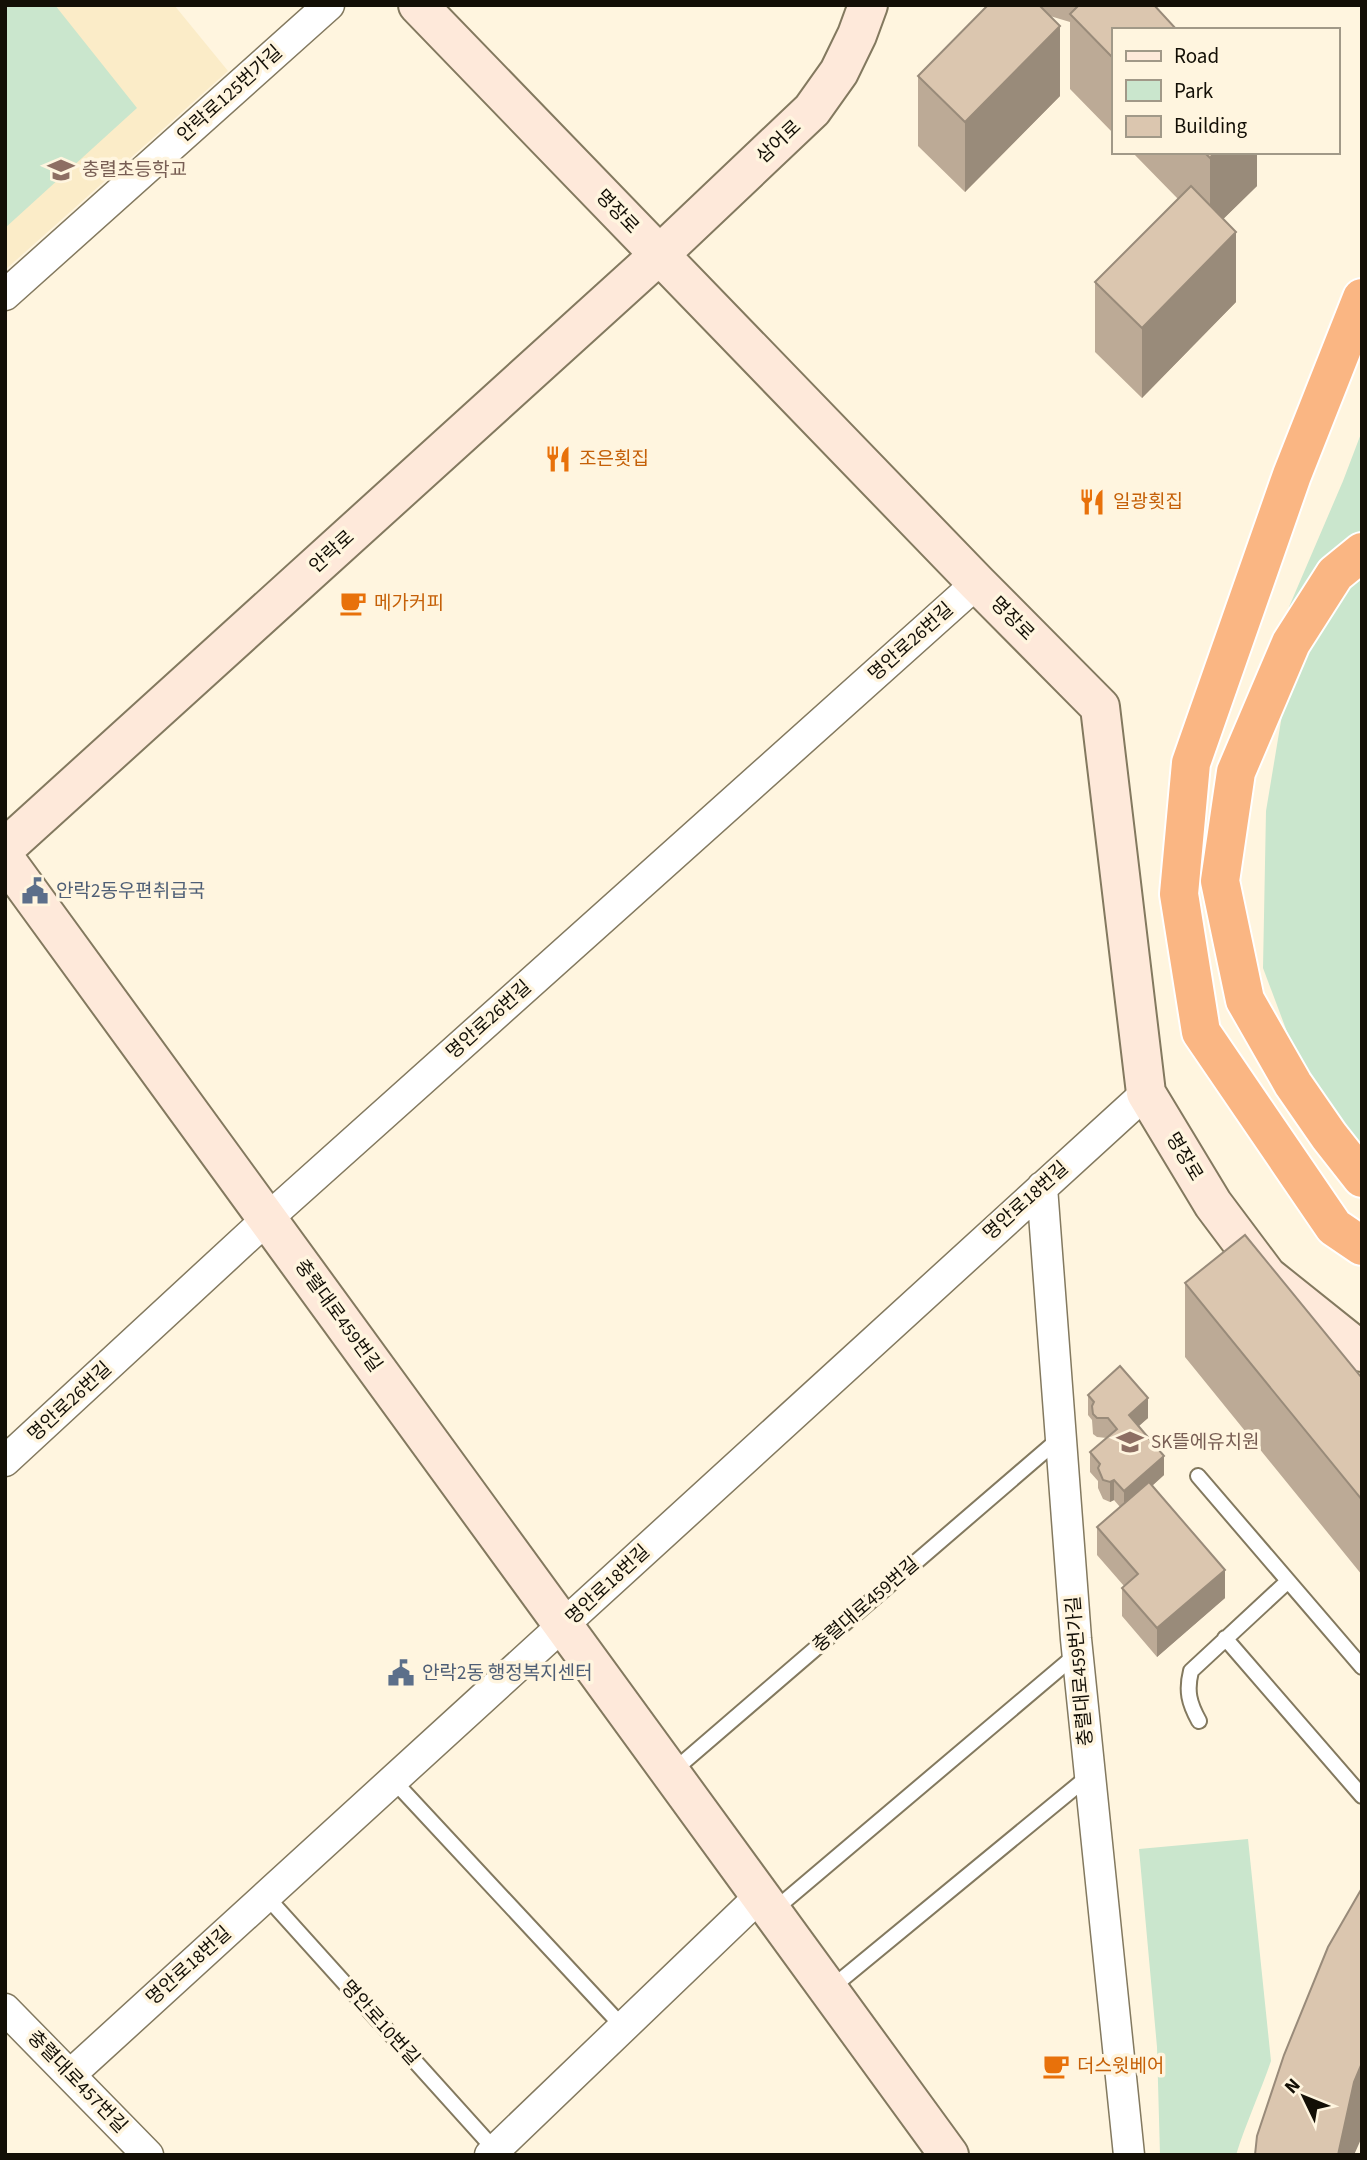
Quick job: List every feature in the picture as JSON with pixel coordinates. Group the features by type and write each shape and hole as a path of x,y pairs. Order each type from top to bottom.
{"highway":[{"path":"1362,299 1292,475 1191,763 1179,894 1201,1032 1334,1227 1362,1246"},
{"path":"1362,552 1335,574 1291,643 1236,772 1220,881 1245,1000 1293,1084 1362,1178"}],"main road":[{"name":"명장로","path":"418,5 1100,707 1146,1093 1213,1204 1267,1276 1362,1352"},
{"name":"삼어로","path":"659,255 812,110 839,72 868,5"},
{"name":"안락로","path":"5,848 659,255"},
{"name":"충렬대로459번길","path":"5,859 949,2155"}],"street":[{"name":"안락로125번가길","path":"5,295 329,5"},
{"name":"명안로26번길","path":"5,1461 267,1219 977,583"},
{"name":"명안로18번길","path":"70,2075 1146,1093"},
{"name":"충렬대로459번가길","path":"1042,1187 1078,1653 1129,2155"},
{"name":"명안로10번길","path":"492,2152 623,2027 766,1904"},
{"name":"충렬대로457번길","path":"5,2009 148,2155"}],"lane":[{"name":"충렬대로459번길","path":"671,1773 1060,1437"},
{"path":"1198,1476 1362,1667"},
{"path":"1199,1721 1190,1704 1187,1687 1191,1671 1287,1581"},
{"path":"1225,1638 1362,1796"},
{"path":"766,1904 1078,1653"},
{"path":"829,1990 1090,1774"},
{"path":"393,1780 623,2027"},
{"name":"명안로10번길","path":"266,1896 492,2152"}],"shaded area":[{"name":"충렬초등학교","path":"5,5 174,5 228,71 5,270"}],"green space":[{"path":"5,5 55,5 137,108 5,228"},
{"path":"1362,431 1362,1153 1295,1053 1263,968 1266,811 1284,703 1289,607"},
{"path":"1248,1839 1271,2061 1236,2155 1160,2155 1157,2047 1139,1849"}],"building":[{"path":"988,5 1039,5 1060,26 965,122 918,76"},
{"path":"1079,5 1154,5 1175,28 1112,28 1112,57 1070,14"},
{"path":"1191,186 1236,232 1142,328 1095,282"},
{"path":"1245,1235 1362,1378 1362,1500 1185,1283"},
{"path":"1120,1366 1148,1398 1129,1415 1164,1456 1124,1491 1114,1480 1103,1480 1098,1468 1100,1464 1090,1452 1117,1429 1108,1418 1097,1418 1093,1414 1094,1402 1088,1395"},
{"path":"1149,1482 1225,1570 1157,1628 1122,1588 1138,1574 1097,1527"},
{"path":"1362,1888 1362,2063 1354,2082 1338,2155 1255,2155 1257,2136 1284,2055 1328,1947"}],"place":[{"name":"충렬초등학교","path":"61,170"},
{"name":"조은횟집","path":"558,459"},
{"name":"일광횟집","path":"1092,502"},
{"name":"메가커피","path":"353,603"},
{"name":"안락2동우편취급국","path":"35,891"},
{"name":"SK뜰에유치원","path":"1130,1442"},
{"name":"안락2동 행정복지센터","path":"401,1673"},
{"name":"더스윗베어","path":"1056,2066"}]}
